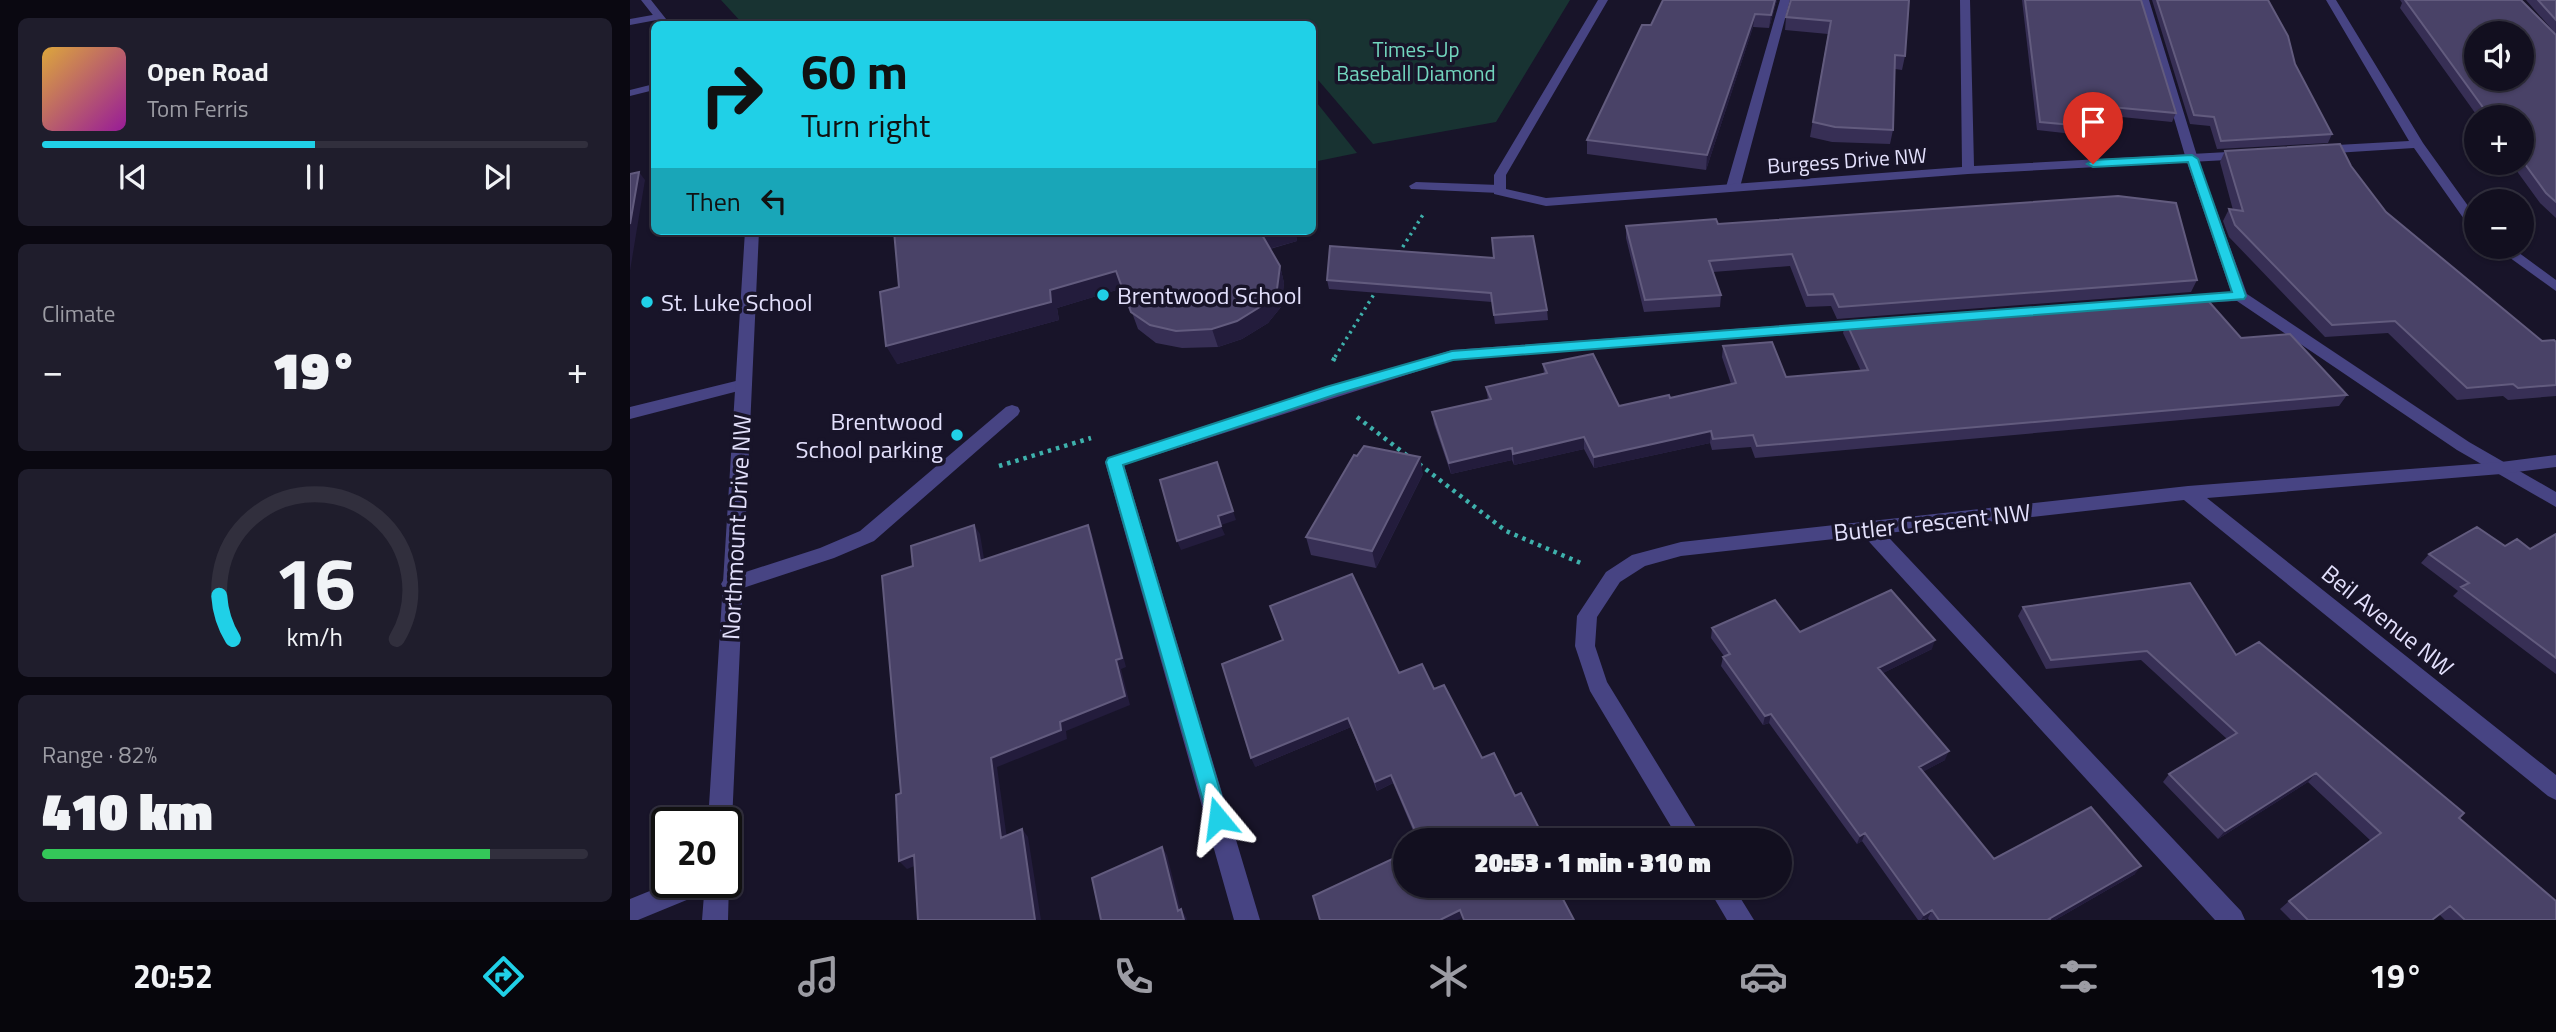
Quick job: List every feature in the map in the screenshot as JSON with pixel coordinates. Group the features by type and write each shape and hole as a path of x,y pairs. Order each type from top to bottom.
{"street":[{"path":"646,0 662,21"},
{"path":"1499,189 1500,175 1603,0"},
{"path":"1733,187 1785,0"},
{"path":"1965,0 1968,170"},
{"path":"2144,0 2192,159 2240,296 2501,468 2556,500"},
{"path":"2331,0 2417,144 2464,209"},
{"path":"630,22 651,21"},
{"path":"630,93 651,89"},
{"path":"2311,151 2417,144"},
{"name":"Burgess Drive NW","path":"1416,186 1499,189 1546,202 1968,170 2259,154"},
{"name":"Northmount Drive NW","path":"721,807 752,235"},
{"path":"2518,259 2556,287"},
{"path":"2171,301 2240,296"},
{"path":"1247,920 1114,462 1452,355 1881,323"},
{"path":"630,413 744,384"},
{"path":"731,584 827,553 867,536 1012,411"},
{"name":"Butler Crescent NW","path":"1685,828 1597,685 1585,646 1587,616 1613,577 1639,560 1681,549 2188,493 2501,468 2556,461"},
{"name":"Beil Avenue NW","path":"2188,493 2556,789"},
{"path":"1869,529 2232,920"},
{"path":"630,911 662,898"},
{"path":"715,920 716,898"},
{"path":"1727,898 1741,920"}],"path":[{"path":"987,470 1093,438"}],"green space":[{"name":"Times-Up Baseball Diamond","path":"721,0 1570,0 1496,122 1373,144 1316,78 1316,21 740,21"},
{"path":"1316,102 1357,153 1316,161"}],"building":[{"path":"1663,0 1775,0 1771,15 1755,14 1707,155 1587,140 1642,25 1651,25"},
{"path":"1791,0 1909,0 1905,56 1895,55 1893,130 1835,127 1813,122 1831,21 1786,17"},
{"path":"2025,0 2141,0 2176,113 2090,105 2094,127 2040,122"},
{"path":"2157,0 2268,0 2288,36 2295,64 2332,134 2221,141 2214,117 2194,115"},
{"path":"2405,0 2521,0 2556,35 2556,202 2533,175 2534,105 2481,105 2471,91 2534,91 2534,21 2464,21 2464,81"},
{"path":"2538,0 2556,0 2556,20"},
{"path":"2340,144 2351,166 2386,212 2542,341 2556,342 2556,385 2518,388 2513,384 2467,388 2395,321 2332,325 2235,225 2229,209 2243,211 2225,151"},
{"path":"639,172 630,224 630,174"},
{"path":"2118,196 2176,203 2197,280 1839,307 1833,294 1808,295 1792,254 1709,261 1721,295 1645,300 1626,226 1716,219 1718,224"},
{"path":"894,235 1262,235 1280,266 1277,289 1263,305 1237,321 1212,329 1176,331 1150,325 1131,312 1116,271 1050,290 1051,302 886,346 880,292 899,287"},
{"path":"1533,236 1547,310 1494,315 1491,293 1327,280 1330,246 1494,258 1492,238"},
{"path":"2203,295 2241,338 2290,334 2347,395 1757,446 1753,435 1713,439 1711,431 1594,457 1584,437 1513,454 1512,448 1449,463 1432,412 1491,399 1486,387 1547,373 1543,364 1593,354 1619,406 1736,383 1723,346 1772,342 1786,377 1868,370 1846,322"},
{"path":"1364,446 1420,457 1372,551 1306,537 1354,455 1357,456"},
{"path":"1217,462 1233,511 1218,516 1221,526 1177,541 1160,480"},
{"path":"974,525 980,561 1088,525 1122,658 1116,660 1125,696 1060,722 1061,730 991,758 1001,838 1022,829 1035,920 918,920 914,855 899,861 896,795 901,793 882,576 913,566 911,546"},
{"path":"2477,527 2505,546 2517,539 2530,549 2556,534 2556,658 2461,587 2469,583 2429,554"},
{"path":"1352,574 1399,673 1422,664 1434,689 1444,685 1482,758 1494,753 1515,796 1521,793 1539,828 1414,828 1391,775 1375,782 1348,718 1251,758 1222,664 1283,640 1270,606"},
{"path":"2190,583 2236,655 2259,642 2464,813 2459,818 2556,901 2556,920 2465,920 2450,906 2432,920 2308,920 2289,901 2381,833 2316,773 2225,831 2169,774 2237,733 2147,651 2051,660 2023,607"},
{"path":"1891,590 1935,640 1878,668 1949,751 1919,767 1994,859 2091,807 2141,866 2050,920 1939,920 1932,910 1924,915 1865,833 1860,836 1771,714 1765,716 1723,657 1730,654 1712,628 1775,600 1800,632"},
{"path":"1162,847 1178,911 1181,909 1184,920 1101,920 1092,878"},
{"path":"1393,859 1393,898 1562,898 1574,920 1464,920 1460,910 1440,920 1320,920 1313,896"}],"place":[{"name":"Brentwood School","path":"1103,295"},
{"name":"St. Luke School","path":"647,302"},
{"name":"Brentwood School parking","path":"957,435"}],"route":[{"path":"1218,818 1114,462 1452,355 2240,296 2192,159 2093,164"}]}
